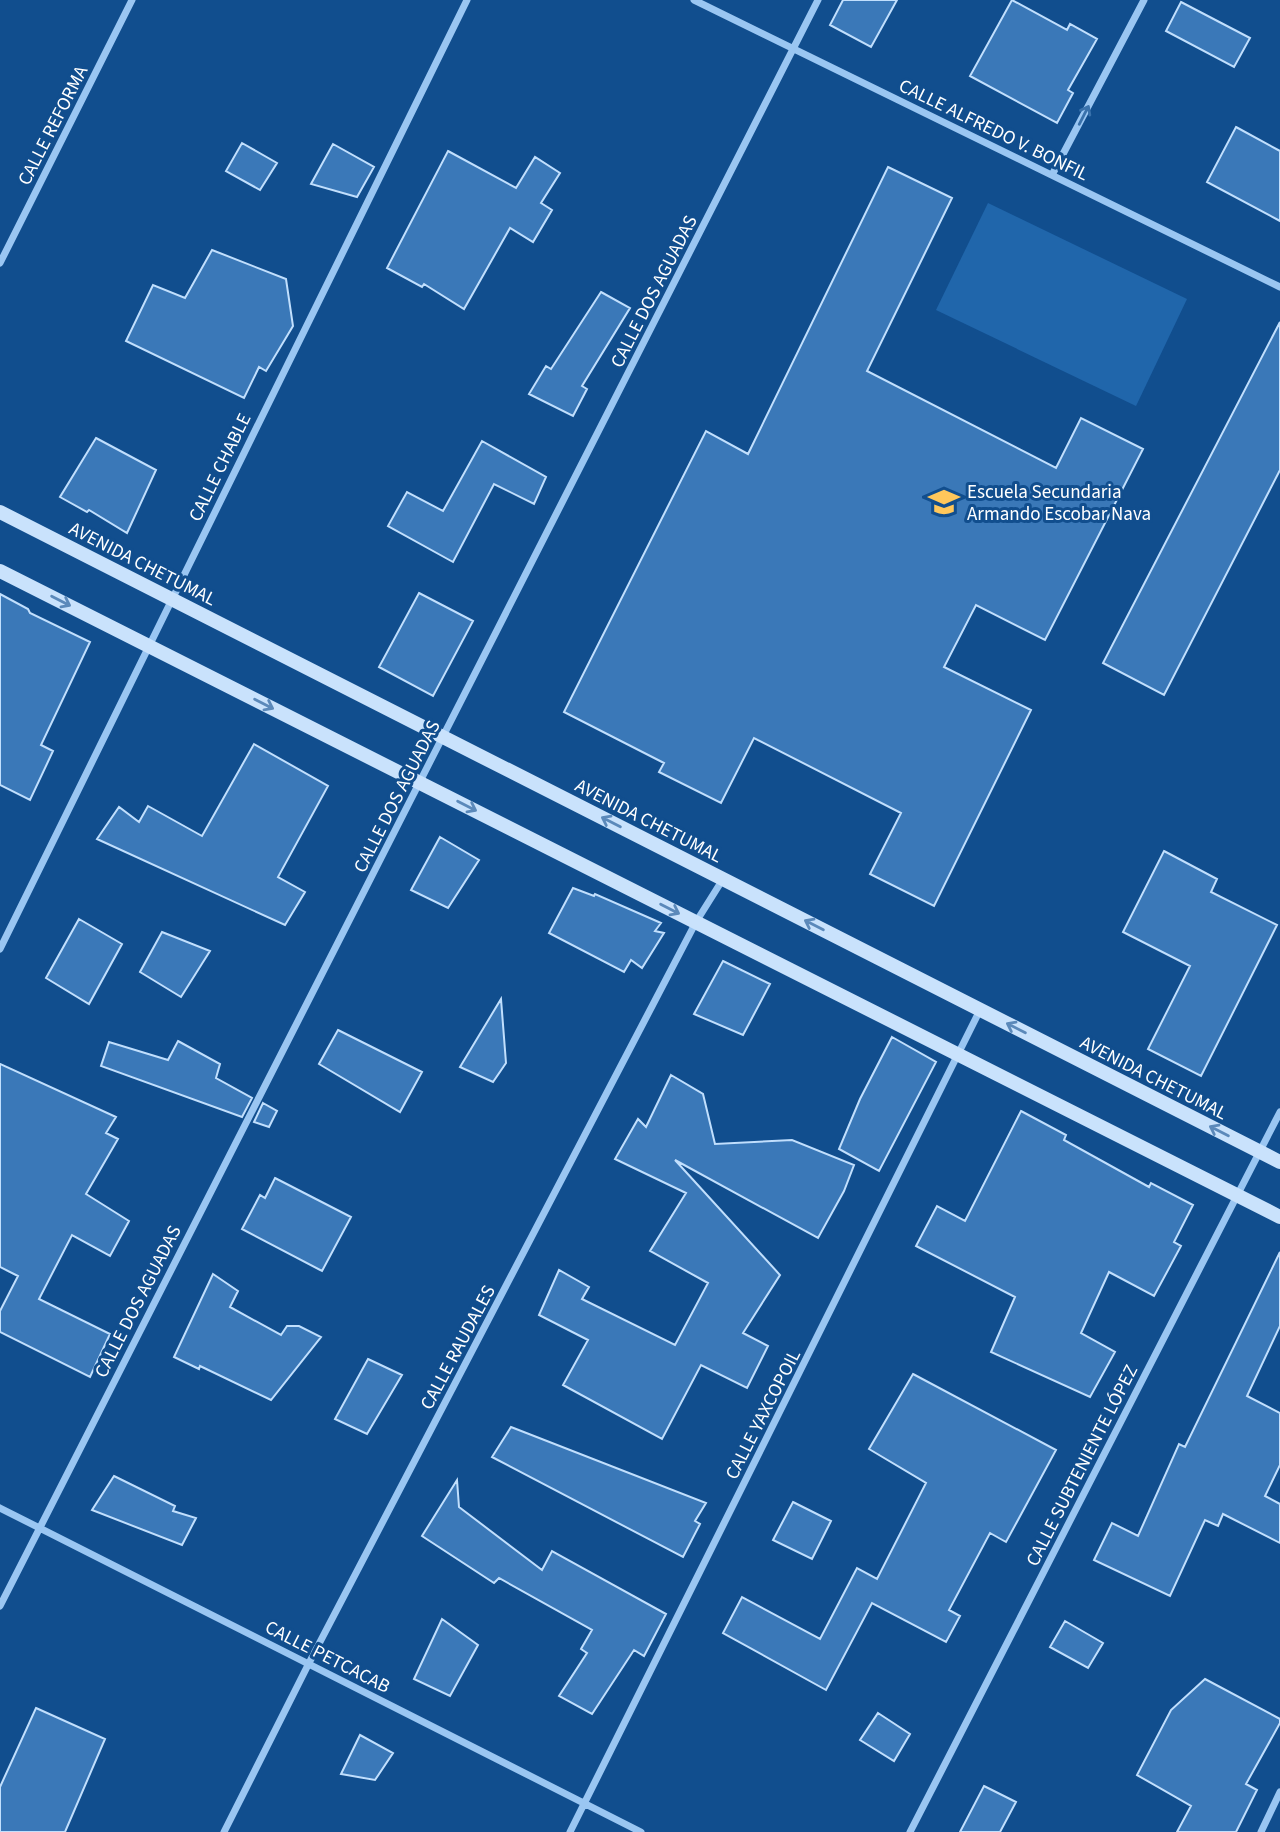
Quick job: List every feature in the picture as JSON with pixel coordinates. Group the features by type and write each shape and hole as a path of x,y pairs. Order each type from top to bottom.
{"main road":[{"name":"AVENIDA CHETUMAL","path":"0,512 1280,1162"},
{"path":"0,571 1280,1217"}],"street":[{"name":"CALLE REFORMA","path":"0,263 132,0"},
{"name":"CALLE CHABLE","path":"0,949 467,0"},
{"name":"CALLE ALFREDO V. BONFIL","path":"694,0 1280,287"},
{"name":"CALLE DOS AGUADAS","path":"0,1606 818,0"},
{"path":"1052,175 1144,0"},
{"name":"CALLE RAUDALES","path":"224,1832 309,1663 696,922 723,879"},
{"name":"CALLE YAXCOPOIL","path":"570,1832 980,1010"},
{"name":"CALLE SUBTENIENTE LÓPEZ","path":"910,1832 1280,1112"},
{"name":"CALLE PETCACAB","path":"0,1508 641,1832"},
{"path":"1261,1832 1280,1792"}],"shaded area":[{"path":"988,203 1187,299 1136,406 936,310"}],"building":[{"path":"843,0 897,0 871,47 830,25"},
{"path":"1012,0 1067,30 1070,24 1097,39 1068,90 1073,93 1057,123 970,76"},
{"path":"1181,2 1250,38 1234,67 1166,31"},
{"path":"1236,127 1280,151 1280,221 1207,182"},
{"path":"242,143 277,163 260,190 226,171"},
{"path":"333,144 374,167 357,197 311,184"},
{"path":"448,151 516,188 535,157 560,173 541,203 552,210 533,242 510,228 464,309 424,284 422,287 387,268"},
{"path":"888,167 952,198 867,371 1056,468 1081,418 1143,449 1045,640 976,605 944,667 1031,710 934,906 870,874 901,813 754,738 721,803 659,772 664,763 564,712 706,431 748,454"},
{"path":"212,250 286,279 293,326 266,371 259,367 244,398 126,341 153,285 185,298"},
{"path":"601,292 630,308 582,386 587,389 573,416 529,394 546,366 551,369"},
{"path":"1280,322 1280,470 1164,695 1103,663"},
{"path":"96,438 156,470 127,533 89,510 87,512 60,497"},
{"path":"482,441 546,477 534,504 494,484 453,562 388,526 407,492 443,511"},
{"path":"419,593 473,621 433,696 379,667"},
{"path":"0,594 28,609 30,613 90,642 41,745 53,751 30,800 0,785"},
{"path":"254,744 328,786 278,877 305,892 285,925 97,839 119,807 139,822 148,806 202,836"},
{"path":"440,837 479,860 448,908 411,890"},
{"path":"1164,851 1217,879 1211,892 1277,925 1201,1076 1148,1049 1190,966 1123,932"},
{"path":"573,888 594,896 595,894 661,923 655,931 664,933 642,968 631,960 624,972 549,933"},
{"path":"79,919 122,944 89,1004 46,978"},
{"path":"162,932 210,951 181,997 140,972"},
{"path":"723,961 770,984 743,1035 694,1014"},
{"path":"501,999 506,1063 493,1082 460,1067"},
{"path":"338,1030 422,1072 400,1112 319,1064"},
{"path":"892,1037 936,1062 879,1171 839,1149 860,1099"},
{"path":"178,1041 220,1064 216,1078 252,1098 242,1117 101,1066 109,1042 168,1060"},
{"path":"0,1064 116,1117 106,1133 118,1139 86,1194 129,1221 110,1256 72,1235 39,1299 110,1334 90,1377 0,1332 0,1311 18,1276 0,1267"},
{"path":"671,1075 703,1094 715,1144 792,1140 854,1165 844,1191 818,1238 675,1160 780,1275 743,1333 768,1346 747,1388 701,1365 662,1439 563,1385 588,1340 539,1315 559,1270 589,1287 582,1299 675,1345 708,1283 650,1251 686,1193 615,1159 638,1119 646,1127"},
{"path":"263,1103 277,1111 269,1127 254,1122"},
{"path":"1021,1111 1066,1135 1064,1140 1149,1187 1151,1183 1193,1205 1174,1242 1181,1246 1154,1296 1109,1272 1081,1333 1115,1352 1090,1397 991,1352 1015,1297 916,1246 937,1206 965,1221"},
{"path":"275,1178 351,1217 322,1271 242,1229 260,1195 265,1198"},
{"path":"1280,1252 1280,1326 1247,1396 1280,1413 1280,1465 1265,1496 1280,1504 1280,1543 1223,1514 1218,1526 1205,1520 1170,1596 1094,1560 1112,1523 1138,1536 1179,1444 1185,1447"},
{"path":"213,1274 238,1291 230,1307 281,1335 287,1326 299,1326 321,1337 271,1400 200,1366 199,1369 174,1357"},
{"path":"368,1359 402,1375 367,1434 335,1419"},
{"path":"913,1374 1056,1450 1006,1542 990,1533 949,1610 960,1616 946,1642 872,1603 826,1690 723,1633 742,1597 820,1639 857,1568 877,1579 926,1483 869,1449"},
{"path":"511,1427 706,1503 695,1521 700,1524 683,1557 492,1457"},
{"path":"114,1476 175,1506 173,1511 196,1518 182,1545 92,1510"},
{"path":"457,1480 459,1507 542,1570 552,1551 666,1614 644,1656 634,1650 592,1714 559,1696 587,1653 581,1649 592,1630 499,1578 494,1583 422,1536"},
{"path":"793,1502 831,1521 812,1559 773,1540"},
{"path":"442,1619 478,1645 450,1696 414,1679"},
{"path":"1065,1621 1103,1643 1088,1668 1050,1647"},
{"path":"1205,1679 1280,1719 1246,1784 1257,1790 1236,1832 1177,1832 1191,1806 1137,1775 1171,1710"},
{"path":"36,1708 105,1739 65,1832 0,1832 0,1787"},
{"path":"878,1713 910,1734 894,1761 860,1740"},
{"path":"360,1735 393,1753 375,1780 341,1774"},
{"path":"984,1786 1016,1802 1000,1832 960,1832"}],"place":[{"name":"Escuela Secundaria Armando Escobar Nava","path":"944,502"}]}
